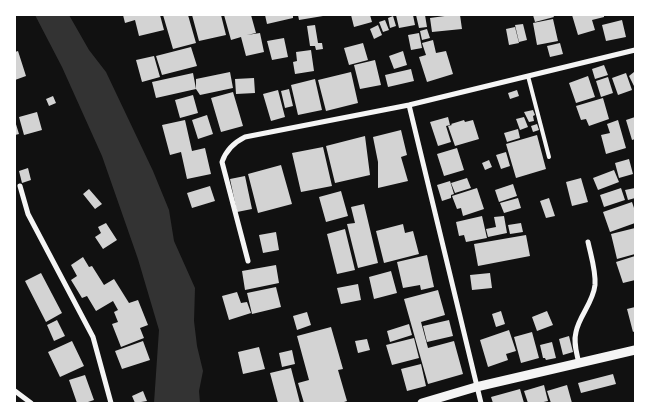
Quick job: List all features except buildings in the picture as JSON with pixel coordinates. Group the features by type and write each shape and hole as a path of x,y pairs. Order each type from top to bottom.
{"street":[{"path":"248,261 222,162 226,152 236,141 245,137 409,105 635,50"},
{"path":"409,105 481,403"},
{"path":"20,186 28,214 93,338 110,403"},
{"path":"579,364 575,342 576,331 589,304 595,285 588,242"},
{"path":"422,403 476,387 635,350"},
{"path":"15,391 31,403"}],"lane":[{"path":"528,76 549,157"}],"shaded area":[{"path":"35,15 69,15 89,50 106,72 153,171 169,210 174,241 195,288 194,321 203,371 199,391 200,403 154,403 159,330 138,259 102,156 62,67"}]}
